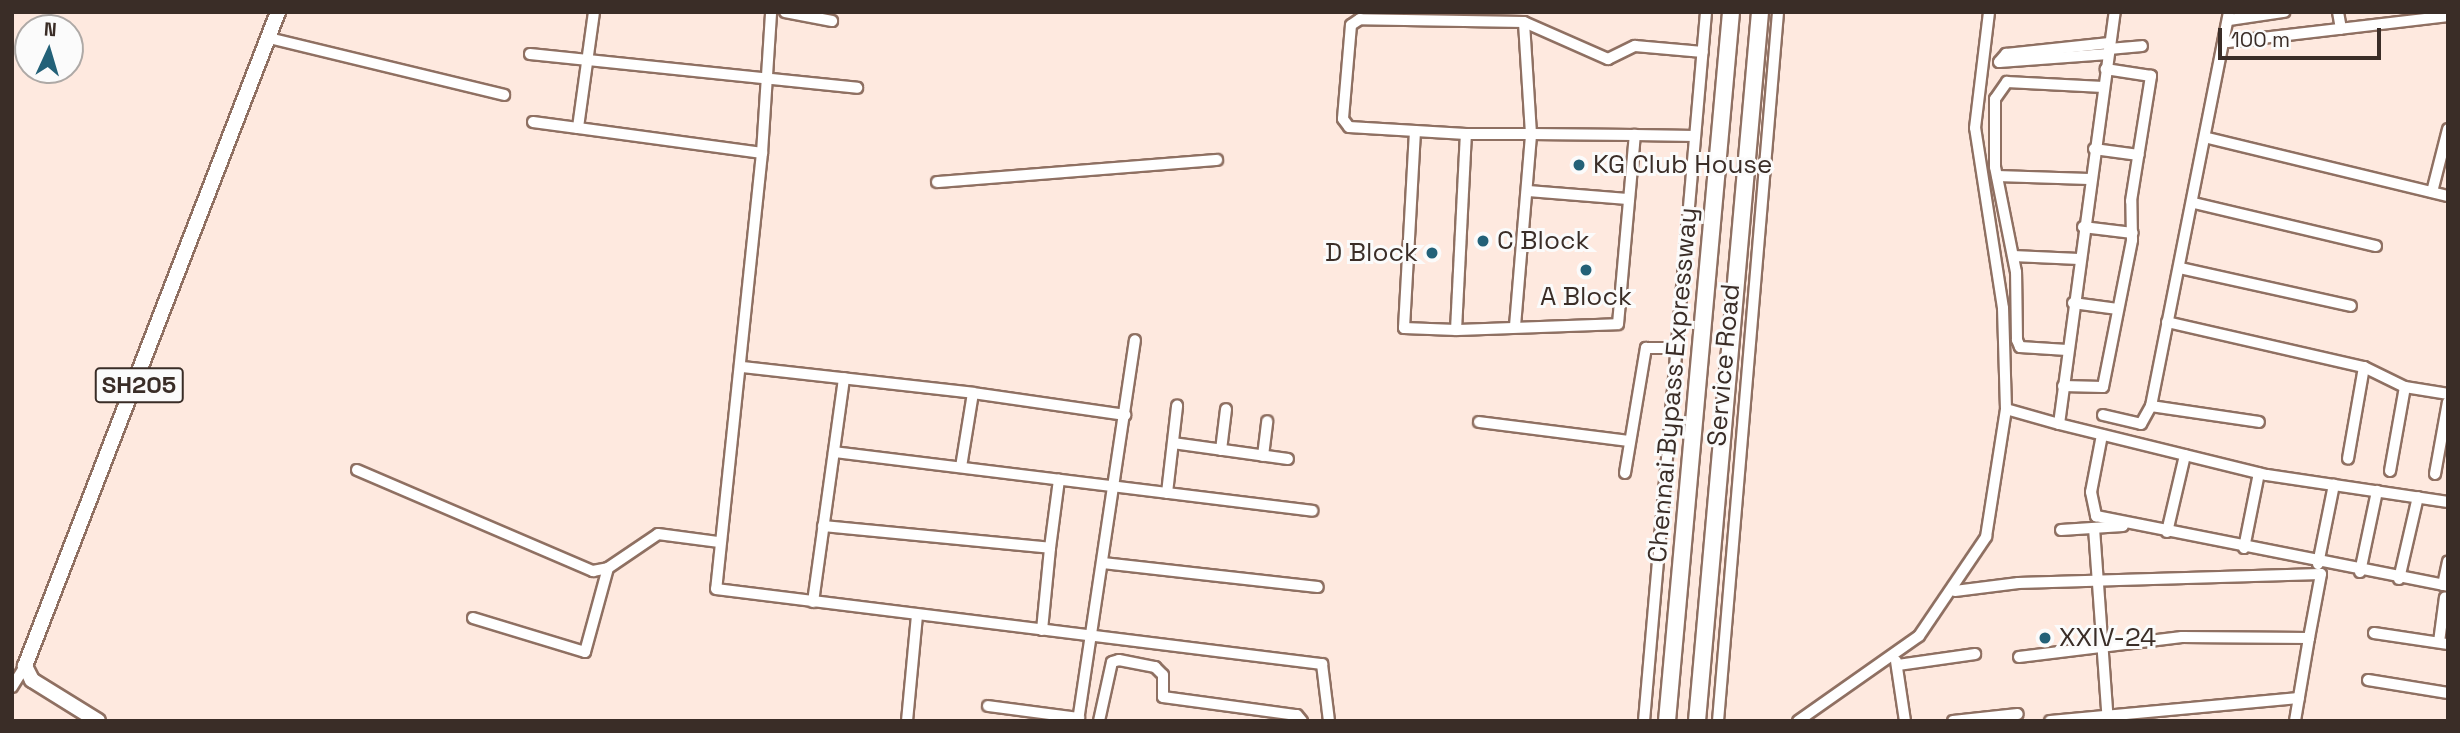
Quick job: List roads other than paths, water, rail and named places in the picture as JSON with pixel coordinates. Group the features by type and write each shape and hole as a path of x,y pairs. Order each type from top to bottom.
{"highway":[{"name":"Chennai Bypass Expressway","path":"1667,721 1731,12"},
{"name":"Chennai Bypass Expressway","path":"1697,721 1760,12"}],"main road":[{"name":"SH205","path":"24,666 278,12"},
{"path":"24,666 32,680 97,721"}],"street":[{"path":"578,128 594,12"},
{"path":"771,12 768,79 743,367 719,542 716,589 1322,664 1329,721"},
{"path":"785,12 832,20"},
{"path":"1644,721 1706,12"},
{"name":"Service Road","path":"1718,721 1778,12"},
{"path":"1797,721 1808,717 1897,662 1955,592 1986,537 2006,409 2003,308 1975,128 1989,12"},
{"path":"2059,424 2083,227 2115,12"},
{"path":"2103,415 2141,424 2151,406 2228,42 2229,16 2284,12"},
{"path":"2338,12 2341,29"},
{"path":"2228,42 2341,29 2395,17 2448,16"},
{"path":"1695,136 1466,134 1344,123 1351,25 1360,19 1524,22 1608,59 1635,46 1703,52"},
{"path":"1515,326 1531,134 1524,22"},
{"path":"269,38 504,95"},
{"path":"1982,62 2142,46"},
{"path":"530,54 588,63 857,88"},
{"path":"2063,386 2103,387 2133,233 2139,155 2151,76 2106,69"},
{"path":"2067,350 2020,347 2013,256 1997,176 1995,99 2001,85 2103,87"},
{"path":"533,122 762,153"},
{"path":"2432,192 2448,129"},
{"path":"1415,131 1404,328 1457,330 1515,326 1577,330 1618,324 1635,135"},
{"path":"1457,330 1466,134"},
{"path":"2208,138 2448,196"},
{"path":"2094,149 2139,155"},
{"path":"937,183 1217,160"},
{"path":"1997,176 2090,179"},
{"path":"1527,191 1629,199"},
{"path":"2194,203 2376,246"},
{"path":"2083,227 2133,233"},
{"path":"2013,256 2079,259"},
{"path":"2180,268 2351,306"},
{"path":"2073,303 2119,309"},
{"path":"2167,322 2364,367 2405,387 2448,394"},
{"path":"988,706 1078,719 1135,340"},
{"path":"1625,473 1646,348 1677,348"},
{"path":"743,367 973,393 1125,415"},
{"path":"2348,459 2364,367"},
{"path":"813,602 844,378"},
{"path":"2390,471 2405,387"},
{"path":"961,467 973,393"},
{"path":"2435,474 2448,402"},
{"path":"1167,493 1177,406"},
{"path":"2151,406 2259,422"},
{"path":"1221,450 1226,409"},
{"path":"2006,409 2259,473 2448,502"},
{"path":"1264,456 1267,421"},
{"path":"1479,422 1630,442"},
{"path":"2102,435 2092,513 2167,532 2445,589"},
{"path":"1173,443 1287,459"},
{"path":"834,452 1312,511"},
{"path":"2167,532 2185,455"},
{"path":"357,470 593,571 608,568 658,534 719,542"},
{"path":"2244,548 2259,473"},
{"path":"1042,630 1059,480"},
{"path":"2318,564 2334,485"},
{"path":"2360,572 2377,491"},
{"path":"2399,579 2418,497"},
{"path":"823,526 1050,548"},
{"path":"2061,530 2123,526"},
{"path":"2094,528 2108,716"},
{"path":"2374,633 2443,643 2448,562"},
{"path":"1103,563 1318,587"},
{"path":"473,618 584,652 608,568"},
{"path":"1955,592 2098,581 2321,574 2295,721"},
{"path":"906,721 917,615"},
{"path":"2020,657 2182,637 2309,638"},
{"path":"1119,660 1121,639"},
{"path":"1897,662 1975,654"},
{"path":"1099,721 1112,662 1119,660 1155,667 1163,675 1163,697 1297,715 1302,721"},
{"path":"1897,662 1905,721"},
{"path":"12,687 24,666"},
{"path":"2368,680 2448,693"},
{"path":"2050,721 2299,698"},
{"path":"1954,721 2018,714"}],"place":[{"name":"KG Club House","path":"1579,165"},
{"name":"C Block","path":"1483,241"},
{"name":"D Block","path":"1432,253"},
{"name":"A Block","path":"1586,270"},
{"name":"XXIV-24","path":"2045,638"}]}
